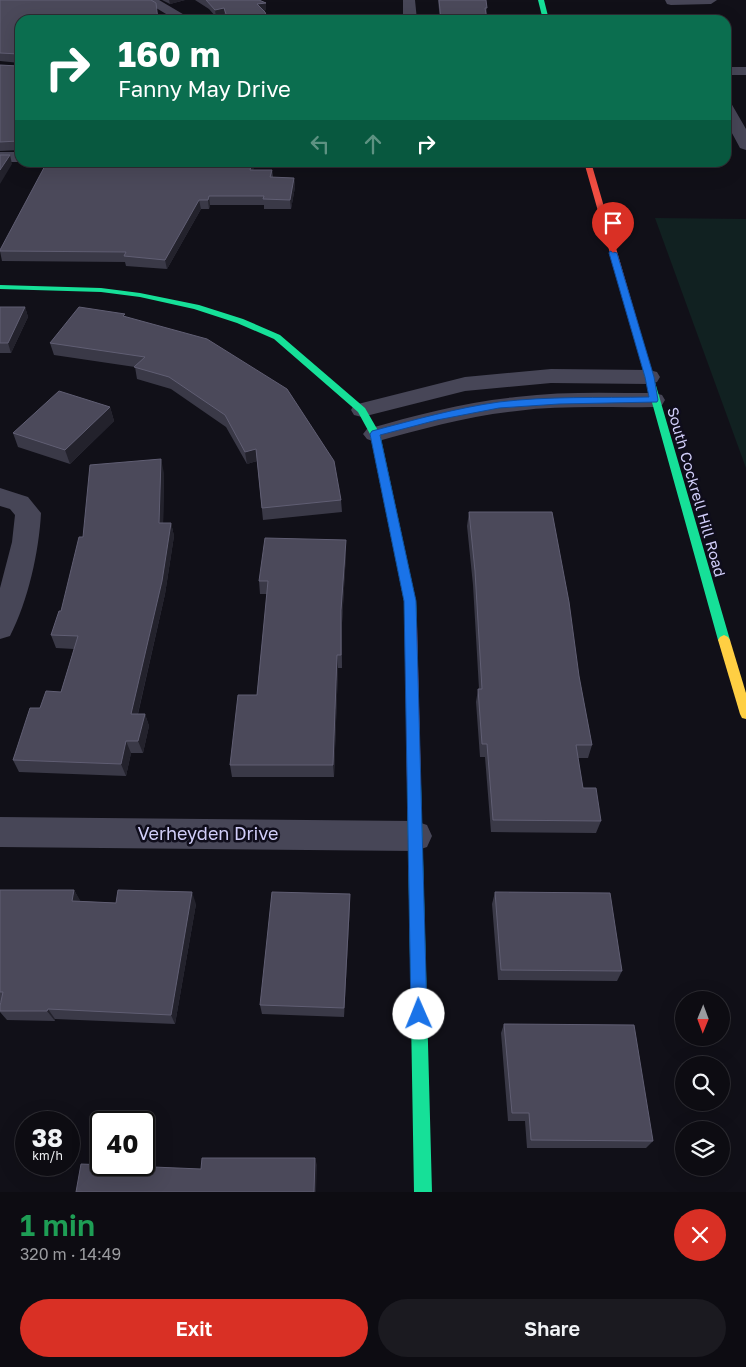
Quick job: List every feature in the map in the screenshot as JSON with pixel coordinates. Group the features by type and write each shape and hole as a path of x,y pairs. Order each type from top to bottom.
{"street":[{"path":"149,0 177,15"},
{"path":"409,0 410,15"},
{"path":"541,0 545,15"},
{"path":"678,14 671,1 711,0"},
{"path":"731,71 746,70"},
{"path":"731,116 746,145"},
{"path":"0,157 15,157"},
{"name":"South Cockrell Hill Road","path":"588,167 746,714"},
{"path":"0,287 101,290 140,295 196,306 240,321 277,337 362,410 375,434 410,601 423,1192"},
{"path":"362,410 465,384 551,376 649,377"},
{"path":"375,434 436,417 499,405 559,401 654,400"},
{"path":"0,628 20,569 27,531 28,512 10,500"},
{"name":"Verheyden Drive","path":"0,832 415,836"}],"shaded area":[{"path":"655,218 746,219 746,468"}],"building":[{"path":"0,0 151,0 156,3 157,15 15,15 15,54 0,53"},
{"path":"206,0 259,0 266,3 257,4 266,15 226,15 224,8 215,10"},
{"path":"439,0 486,0 486,15 440,15"},
{"path":"0,65 15,66 15,141 0,142"},
{"path":"0,155 10,155 0,170"},
{"path":"44,167 251,167 250,170 272,170 270,177 294,178 290,200 263,199 264,196 209,196 208,200 199,200 165,260 124,256 126,252 0,250"},
{"path":"0,307 25,307 8,343 0,343"},
{"path":"79,307 125,314 123,316 207,339 287,389 334,461 341,500 262,508 256,449 245,452 225,415 169,377 134,367 145,357 50,343"},
{"path":"59,391 110,407 65,450 13,433"},
{"path":"161,459 159,523 171,523 162,581 131,714 145,714 138,741 126,741 121,764 13,760 30,708 40,708 46,691 61,692 78,636 51,635 59,611 61,611 79,537 83,537 90,465"},
{"path":"469,512 552,512 569,602 579,676 592,745 576,745 583,788 596,788 601,821 493,820 487,744 482,744 478,689 482,689 475,571"},
{"path":"265,538 346,540 341,610 341,655 337,655 333,765 230,765 238,695 257,695 268,581 259,581"},
{"path":"0,890 74,890 72,901 116,903 118,890 192,892 171,1015 48,1009 47,1011 0,1011 3,992 0,992"},
{"path":"272,892 350,894 344,1008 260,1005"},
{"path":"495,892 610,893 622,971 501,970"},
{"path":"504,1024 634,1025 653,1141 531,1140 529,1113 512,1113"},
{"path":"202,1158 315,1158 314,1192 76,1192 81,1164 90,1164 90,1176 155,1176 155,1167 201,1169"}],"traffic: fast":[{"path":"541,0 545,15"},
{"path":"0,287 101,290 140,295 196,307 240,321 277,337 362,410 375,434 410,601 411,626"},
{"path":"637,334 724,640"},
{"path":"414,784 423,1192"}],"traffic: slow":[{"path":"724,640 746,714"}],"traffic: jam":[{"path":"588,167 637,334"},
{"path":"411,626 414,784"}],"route":[{"path":"419,1014 410,601 375,434 436,417 499,405 559,401 654,400 613,253"}]}
